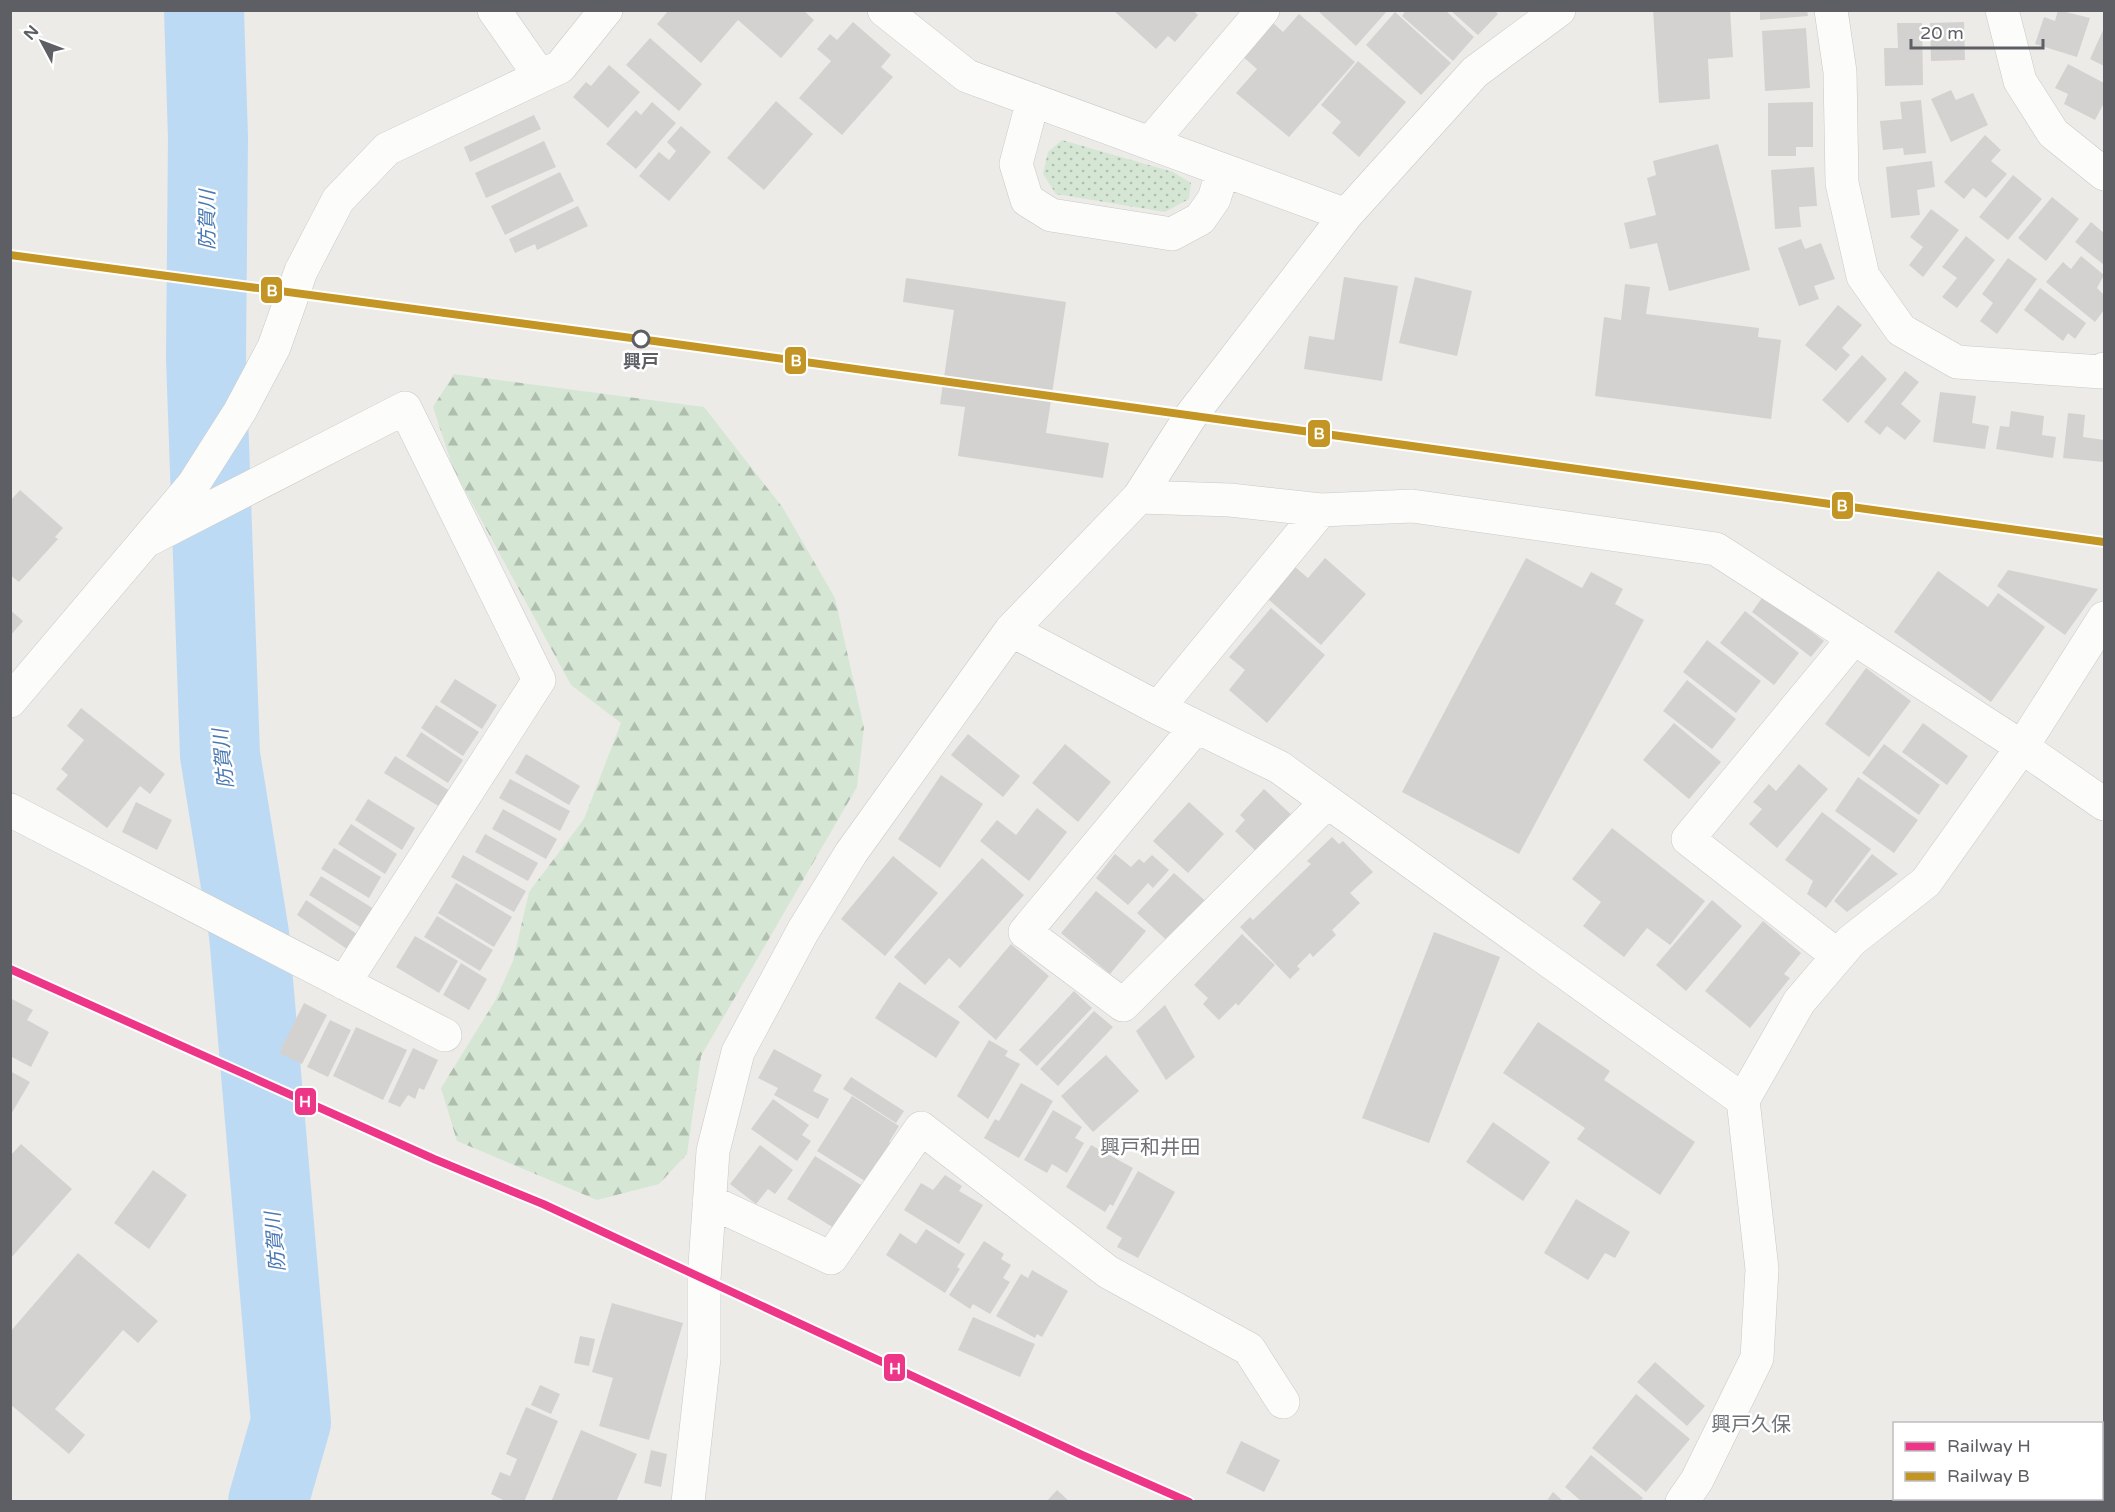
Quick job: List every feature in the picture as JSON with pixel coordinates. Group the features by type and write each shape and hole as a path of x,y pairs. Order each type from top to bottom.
{"street":[{"path":"494,10 540,76"},
{"path":"10,701 193,484 240,411 274,347 301,271 338,200 387,149 560,67 606,10"},
{"path":"884,10 967,76 1346,215"},
{"path":"1150,143 1263,10"},
{"path":"688,1502 704,1358 704,1279 713,1151 738,1052 803,931 851,853 1011,630 1139,497 1190,417 1346,215 1522,21 1559,10"},
{"path":"1831,10 1840,72 1842,183 1863,276 1901,330 1958,362 2102,372 2104,369"},
{"path":"2002,10 2020,81 2053,133 2104,174"},
{"path":"1033,100 1016,164 1027,200 1051,215 1172,234 1200,219 1214,199 1223,170"},
{"path":"146,541 405,408 539,680 344,983"},
{"path":"1139,497 1230,500 1322,510 1412,506 1716,549 2022,747 2104,804"},
{"path":"1158,708 1322,510"},
{"path":"1682,1502 1697,1480 1757,1358 1762,1269 1743,1100 1799,1002 1851,941 1926,882 2022,747 2104,618"},
{"path":"1011,630 1158,708 1280,767 1743,1100"},
{"path":"1838,956 1688,839 1854,638"},
{"path":"1196,727 1025,932 1123,1005 1327,802"},
{"path":"10,810 445,1035"},
{"path":"709,1201 831,1258 921,1128 1108,1272 1248,1349 1283,1402"}],"green space":[{"path":"1062,140 1173,172 1191,183 1189,199 1165,212 1056,194 1043,174 1048,152"},
{"path":"454,374 704,407 783,508 835,598 864,728 857,787 701,1056 687,1154 659,1184 597,1200 457,1141 441,1088 495,1001 513,961 529,892 584,819 621,723 571,685 453,468 433,407"}],"building":[{"path":"669,10 803,10 814,20 781,58 738,20 701,63 657,24"},
{"path":"1113,10 1193,10 1198,15 1175,42 1168,36 1156,49"},
{"path":"1317,10 1388,10 1356,46"},
{"path":"1406,10 1445,10 1474,37 1453,61 1402,16"},
{"path":"1450,10 1494,10 1498,14 1478,35"},
{"path":"1653,10 1730,10 1733,57 1708,59 1710,99 1659,103"},
{"path":"1760,10 1807,10 1808,16 1760,20"},
{"path":"2058,10 2090,18 2077,57 2035,44 2044,17 2055,21"},
{"path":"1395,12 1451,63 1421,95 1366,45"},
{"path":"1299,14 1355,62 1289,137 1236,93 1257,69 1241,55 1271,21 1283,32"},
{"path":"853,22 891,55 881,67 893,77 842,135 799,98 831,61 817,49 830,34 837,40"},
{"path":"1964,22 1965,60 1931,61 1930,23"},
{"path":"1897,23 1922,23 1923,85 1885,86 1884,48 1898,48"},
{"path":"1806,28 1810,88 1765,91 1762,31"},
{"path":"2104,28 2104,66 2090,59"},
{"path":"650,38 702,84 679,111 626,65"},
{"path":"1358,61 1406,102 1359,157 1332,133 1341,122 1321,105"},
{"path":"2068,64 2104,83 2104,103 2095,120 2064,104 2068,94 2055,88"},
{"path":"609,65 640,92 608,128 573,97 586,82 591,86"},
{"path":"1951,90 1956,100 1973,93 1988,125 1951,142 1931,99"},
{"path":"1921,100 1926,153 1904,155 1903,148 1883,150 1880,121 1902,119 1900,102"},
{"path":"776,101 813,134 764,190 727,158"},
{"path":"652,102 676,123 636,169 606,144 636,110 641,115"},
{"path":"1813,102 1813,147 1796,147 1796,156 1768,156 1768,103"},
{"path":"534,115 541,129 470,162 464,147"},
{"path":"681,126 711,152 669,201 639,176 659,152 669,160 676,151 667,142"},
{"path":"1985,135 2001,150 1991,161 2007,174 1986,198 1973,188 1964,199 1944,182"},
{"path":"544,141 556,167 486,198 475,173"},
{"path":"1718,144 1750,270 1669,291 1657,243 1630,249 1624,223 1656,215 1647,178 1656,175 1653,161"},
{"path":"1932,161 1935,187 1917,190 1920,215 1891,218 1886,167"},
{"path":"1814,167 1817,206 1799,207 1801,227 1775,229 1771,170"},
{"path":"560,172 574,201 505,235 491,206"},
{"path":"2013,175 2042,199 2008,240 1979,217"},
{"path":"2052,197 2079,219 2046,261 2018,238"},
{"path":"578,206 588,226 537,250 535,244 515,253 509,239"},
{"path":"1931,209 1959,230 1923,277 1909,265 1923,247 1910,237"},
{"path":"2091,222 2104,233 2104,265 2075,242"},
{"path":"1966,236 1995,260 1957,308 1942,297 1957,278 1942,267"},
{"path":"1801,239 1805,249 1821,243 1835,279 1814,286 1819,299 1799,306 1778,248"},
{"path":"2081,256 2104,275 2097,288 2104,295 2104,310 2095,322 2046,282 2063,262 2071,269"},
{"path":"2008,258 2037,279 1997,334 1980,321 1993,303 1982,294"},
{"path":"1344,277 1398,286 1382,381 1304,369 1309,336 1334,340"},
{"path":"1415,277 1472,291 1457,356 1399,343"},
{"path":"906,278 1066,302 1046,433 1109,443 1103,478 958,456 965,407 940,404 954,310 903,302"},
{"path":"1625,284 1650,287 1646,314 1759,328 1758,337 1781,340 1771,419 1595,396 1604,317 1621,320"},
{"path":"2040,288 2086,323 2075,339 2068,333 2063,341 2024,310"},
{"path":"1838,305 1862,325 1842,348 1850,355 1836,371 1805,345"},
{"path":"1862,355 1887,379 1848,423 1822,400"},
{"path":"1905,371 1919,382 1901,404 1921,421 1905,440 1887,426 1880,435 1864,422"},
{"path":"1940,392 1976,396 1972,423 1989,426 1985,449 1933,442"},
{"path":"2011,411 2044,416 2042,435 2056,437 2053,458 1996,449 2000,426 2009,427"},
{"path":"2068,413 2085,415 2083,437 2104,440 2104,462 2063,458"},
{"path":"20,490 63,528 55,537 58,539 19,582 10,575 10,501"},
{"path":"1325,558 1366,594 1321,645 1268,599 1295,567 1308,578"},
{"path":"1526,558 1582,588 1591,572 1623,589 1615,604 1644,620 1519,854 1402,792"},
{"path":"2008,570 2098,589 2065,635 1997,586"},
{"path":"1938,571 1988,607 1998,593 2045,627 1991,702 1894,632"},
{"path":"1764,595 1824,641 1811,657 1752,612"},
{"path":"1271,608 1325,655 1267,723 1229,690 1245,670 1229,657"},
{"path":"10,610 23,621 10,636"},
{"path":"1745,611 1799,653 1774,685 1720,643"},
{"path":"1707,640 1761,681 1736,713 1683,672"},
{"path":"1866,668 1911,701 1869,757 1825,724"},
{"path":"455,679 497,705 482,729 440,702"},
{"path":"1687,680 1736,719 1712,749 1663,711"},
{"path":"436,705 479,732 463,756 421,728"},
{"path":"81,708 165,774 150,794 140,786 107,828 56,789 68,775 61,769 84,740 67,726"},
{"path":"1674,723 1721,762 1689,799 1643,760"},
{"path":"1923,723 1968,756 1947,785 1902,752"},
{"path":"421,732 463,760 448,783 406,756"},
{"path":"968,734 1020,776 1003,797 951,755"},
{"path":"1065,744 1111,782 1078,822 1032,783"},
{"path":"1884,744 1940,785 1919,815 1862,773"},
{"path":"526,754 580,786 569,805 515,773"},
{"path":"395,756 450,791 440,807 384,773"},
{"path":"1799,764 1828,789 1777,848 1749,824 1762,809 1753,802 1769,784 1776,791"},
{"path":"941,775 983,804 940,868 898,839"},
{"path":"1858,777 1918,820 1894,853 1835,811"},
{"path":"510,779 570,811 560,831 499,798"},
{"path":"1264,789 1297,820 1262,857 1235,831 1245,820 1240,815"},
{"path":"368,799 415,828 402,850 355,820"},
{"path":"136,802 172,820 157,850 122,832"},
{"path":"1189,802 1224,834 1188,873 1153,841"},
{"path":"1037,808 1067,832 1029,881 980,841 997,820 1016,835"},
{"path":"503,809 557,839 546,859 492,829"},
{"path":"1822,812 1871,849 1826,908 1807,894 1813,881 1785,860"},
{"path":"351,824 397,854 385,874 338,844"},
{"path":"1612,828 1705,901 1670,945 1647,928 1624,957 1583,926 1601,902 1572,879"},
{"path":"485,834 538,863 528,881 475,852"},
{"path":"1332,837 1339,844 1343,841 1373,872 1350,893 1360,903 1332,930 1336,935 1313,957 1310,953 1297,966 1300,969 1290,979 1240,927 1250,917 1253,920 1311,864 1307,861"},
{"path":"334,848 381,877 369,898 321,869"},
{"path":"1115,854 1131,867 1139,859 1144,863 1152,855 1169,870 1153,888 1148,883 1128,905 1096,878"},
{"path":"1872,854 1898,874 1847,912 1834,901"},
{"path":"463,855 526,891 514,912 451,877"},
{"path":"893,856 938,893 885,956 841,919"},
{"path":"982,858 1024,895 960,968 949,958 925,985 894,957"},
{"path":"1174,873 1210,905 1173,946 1137,913"},
{"path":"321,876 374,909 362,928 309,895"},
{"path":"456,883 512,917 494,947 438,913"},
{"path":"1096,891 1146,931 1110,974 1061,933"},
{"path":"306,900 357,934 347,949 297,915"},
{"path":"1712,900 1742,926 1686,991 1656,965"},
{"path":"437,916 493,950 480,971 424,937"},
{"path":"1763,921 1801,953 1784,974 1790,978 1750,1028 1705,991"},
{"path":"1434,932 1500,957 1429,1143 1362,1118"},
{"path":"1242,934 1275,965 1238,1006 1236,1003 1219,1020 1203,1004 1208,998 1194,985"},
{"path":"415,936 458,961 439,993 396,967"},
{"path":"1011,944 1049,976 996,1040 958,1007"},
{"path":"461,963 487,979 469,1010 443,995"},
{"path":"899,982 960,1022 936,1058 875,1018"},
{"path":"1074,991 1092,1008 1037,1066 1019,1050"},
{"path":"10,998 33,1010 27,1020 49,1032 31,1067 10,1056"},
{"path":"304,1003 327,1015 302,1064 279,1053"},
{"path":"1165,1005 1195,1057 1166,1080 1136,1031"},
{"path":"1094,1011 1113,1027 1058,1086 1040,1069"},
{"path":"330,1020 351,1030 328,1077 307,1067"},
{"path":"1538,1022 1610,1071 1604,1080 1695,1142 1660,1195 1577,1139 1585,1128 1503,1073"},
{"path":"356,1027 407,1050 383,1100 333,1076"},
{"path":"989,1040 1008,1051 1005,1056 1020,1064 988,1119 957,1096"},
{"path":"413,1048 438,1060 424,1090 419,1088 415,1099 408,1095 400,1107 388,1102"},
{"path":"774,1049 822,1075 813,1091 829,1099 818,1119 774,1095 778,1088 758,1078"},
{"path":"1106,1055 1139,1091 1093,1132 1061,1096"},
{"path":"10,1071 30,1082 10,1116"},
{"path":"851,1077 904,1111 896,1123 843,1089"},
{"path":"1021,1083 1053,1101 1019,1158 984,1138 995,1119 999,1121"},
{"path":"852,1096 899,1126 889,1142 892,1144 880,1165 876,1163 865,1181 817,1151"},
{"path":"773,1099 809,1125 802,1135 811,1141 797,1161 751,1129"},
{"path":"1053,1110 1082,1127 1075,1138 1084,1143 1067,1173 1052,1164 1047,1173 1024,1160"},
{"path":"1493,1122 1550,1162 1523,1201 1466,1162"},
{"path":"21,1144 72,1189 10,1259 10,1156"},
{"path":"760,1145 793,1170 775,1194 768,1189 756,1204 730,1184"},
{"path":"1091,1145 1133,1168 1113,1206 1110,1204 1105,1212 1066,1187"},
{"path":"815,1156 861,1185 834,1228 787,1199"},
{"path":"153,1170 187,1195 149,1249 114,1223"},
{"path":"1138,1171 1175,1192 1138,1258 1117,1247 1122,1238 1106,1228"},
{"path":"945,1175 962,1186 959,1191 983,1205 959,1244 904,1210 921,1183 933,1190"},
{"path":"1576,1199 1630,1232 1615,1258 1605,1253 1588,1280 1544,1253"},
{"path":"926,1229 965,1254 957,1267 960,1269 945,1293 886,1255 900,1233 916,1244"},
{"path":"984,1241 1004,1254 1001,1259 1011,1265 1003,1278 1010,1282 990,1314 973,1304 970,1309 949,1295"},
{"path":"78,1253 158,1321 138,1343 123,1330 55,1409 85,1435 69,1454 10,1404 10,1332"},
{"path":"1032,1270 1068,1291 1042,1337 1037,1334 1035,1338 996,1316 1021,1274 1028,1278"},
{"path":"612,1303 683,1323 649,1440 599,1426 613,1378 592,1372"},
{"path":"973,1317 1035,1344 1020,1377 958,1350"},
{"path":"580,1336 595,1339 589,1366 574,1363"},
{"path":"1655,1362 1705,1406 1687,1426 1637,1382"},
{"path":"540,1385 560,1394 551,1414 531,1405"},
{"path":"1636,1394 1690,1439 1646,1492 1592,1448"},
{"path":"526,1407 558,1421 524,1502 507,1502 491,1494 500,1472 510,1476 517,1459 506,1454"},
{"path":"581,1430 637,1454 616,1502 551,1502"},
{"path":"1241,1441 1280,1460 1264,1492 1226,1473"},
{"path":"651,1450 667,1454 661,1487 644,1483"},
{"path":"1591,1455 1643,1498 1640,1502 1582,1502 1565,1487"},
{"path":"1057,1490 1070,1502 1046,1502"},
{"path":"1553,1492 1564,1502 1546,1502"}],"waterway":[{"name":"防賀川","path":"204,10 208,138 206,358 220,755 249,934 291,1422 268,1502"}],"rail line":[{"name":"B","path":"10,255 654,341 2104,542"},
{"name":"H","path":"10,969 434,1159 543,1204 1082,1455 1189,1502"}],"place":[{"name":"興戸","path":"641,339"}],"district":[{"name":"興戸和井田","path":"1150,1147"},
{"name":"興戸久保","path":"1751,1424"}]}
